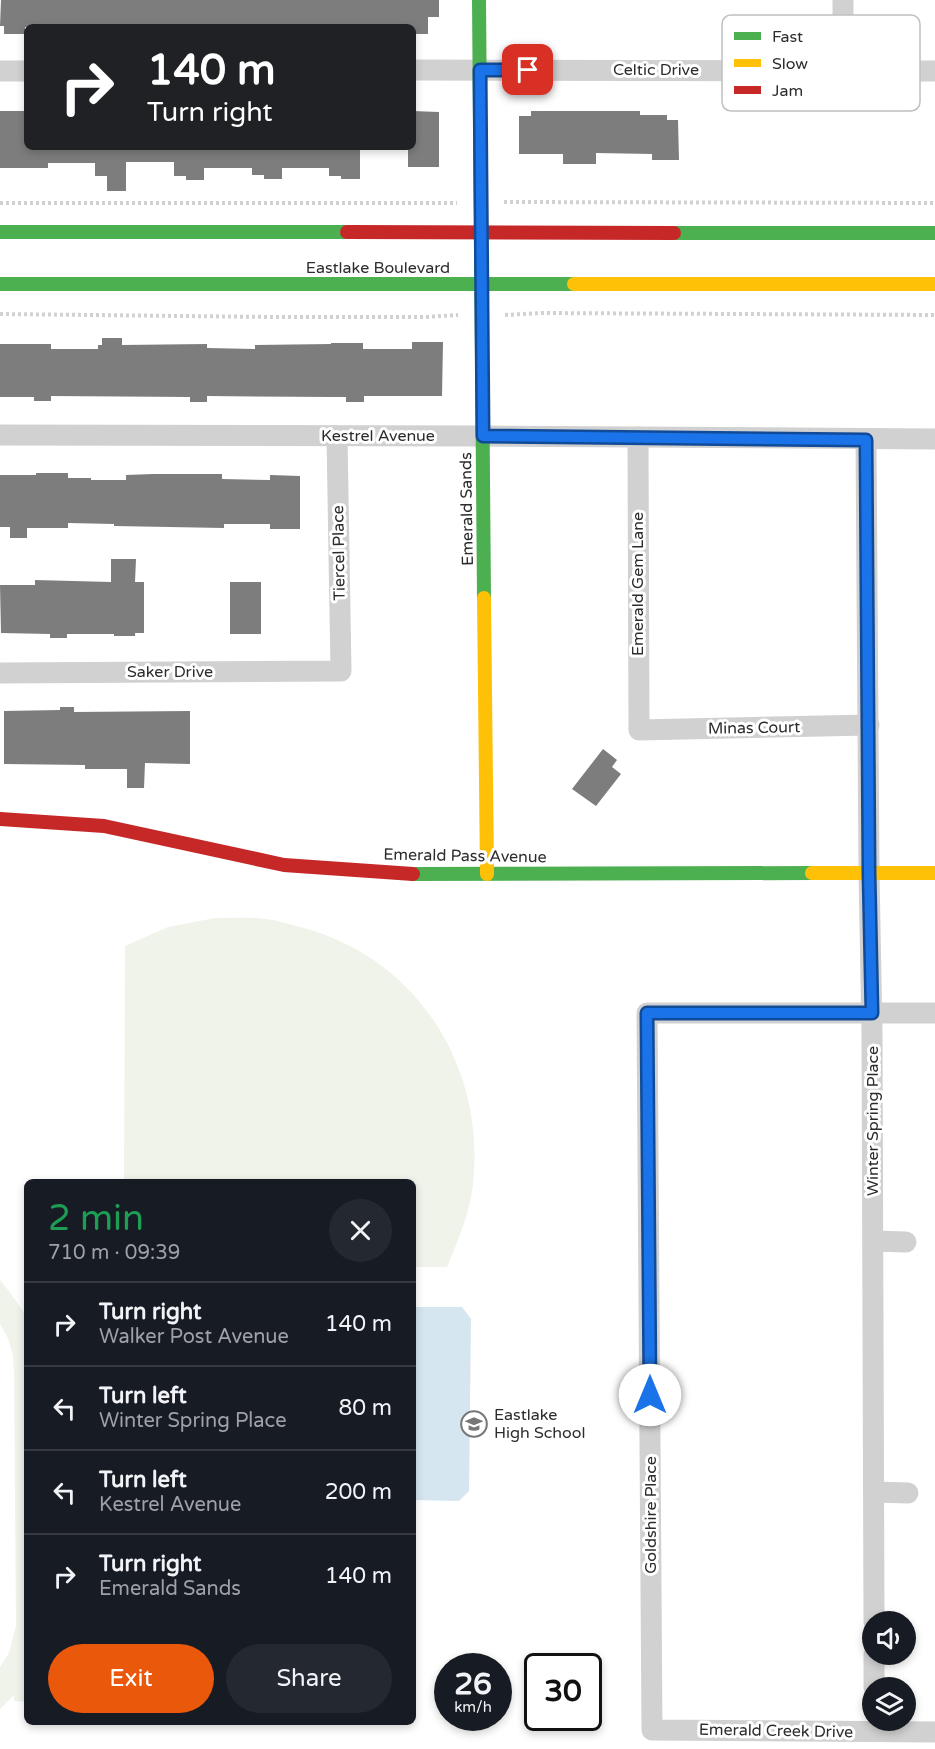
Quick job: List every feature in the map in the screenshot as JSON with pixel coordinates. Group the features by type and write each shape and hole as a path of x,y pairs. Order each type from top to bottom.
{"main road":[{"name":"Emerald Sands","path":"479,0 487,874"},
{"path":"0,232 935,233"},
{"name":"Eastlake Boulevard","path":"0,284 935,284"},
{"name":"Emerald Pass Avenue","path":"0,819 104,826 284,865 408,874 935,873"}],"street":[{"name":"Celtic Drive","path":"416,70 722,70"},
{"path":"0,71 24,71"},
{"name":"Kestrel Avenue","path":"0,435 935,440"},
{"name":"Tiercel Place","path":"337,436 341,671"},
{"name":"Emerald Gem Lane","path":"638,437 639,730"},
{"name":"Winter Spring Place","path":"866,440 872,1013 874,1611"},
{"name":"Saker Drive","path":"0,673 341,671"},
{"name":"Minas Court","path":"639,730 869,725"},
{"name":"Goldshire Place","path":"652,1730 647,1013 872,1013"},
{"path":"872,1013 935,1013"},
{"path":"873,1241 906,1242"},
{"path":"874,1492 908,1493"},
{"name":"Emerald Creek Drive","path":"652,1730 862,1726"},
{"name":"Emerald Creek Drive","path":"916,1730 935,1732"}],"path":[{"path":"508,202 935,202"},
{"path":"0,203 455,203"},
{"path":"510,315 541,313 935,315"},
{"path":"0,314 285,317 447,315"}],"shaded area":[{"path":"215,918 252,918 273,920 338,940 375,961 407,988 434,1020 454,1057 467,1097 474,1140 473,1184 469,1205 447,1267 416,1267 416,1179 124,1179 125,946 168,927"},
{"path":"0,1280 24,1313 24,1702 14,1701 14,1695 0,1709 0,1667 9,1653 16,1626 14,1371 13,1355 8,1338 0,1324"},
{"path":"416,1307 462,1307 471,1319 469,1491 459,1501 416,1500"}],"building":[{"path":"1,0 439,0 439,17 428,17 428,34 416,34 416,24 24,24 24,34 4,34 4,26 0,26"},
{"path":"0,111 24,111 24,150 360,150 360,179 341,179 341,176 329,176 329,168 282,168 282,179 264,179 264,175 252,175 252,168 204,168 204,180 186,180 186,176 174,176 174,162 126,162 126,191 107,191 107,176 95,176 95,163 48,163 48,168 0,168"},
{"path":"416,111 439,112 439,167 408,167 408,150 416,150"},
{"path":"531,111 640,111 640,115 667,115 667,120 678,120 679,160 652,160 652,154 596,153 596,164 563,164 563,154 519,154 519,116 531,116"},
{"path":"102,338 122,338 122,345 207,344 207,348 255,349 255,345 363,343 363,349 412,349 412,342 443,342 442,396 364,396 364,402 346,402 346,397 207,396 207,402 190,402 190,397 51,396 51,401 34,401 34,397 0,397 0,344 51,344 51,349 98,349 98,345 102,345"},
{"path":"36,473 68,473 68,478 91,478 91,480 126,480 126,475 153,474 222,474 222,479 270,480 270,475 300,476 300,529 270,529 270,524 224,524 224,528 68,523 68,528 27,528 27,538 10,538 10,527 0,527 0,475 36,475"},
{"path":"111,559 136,559 135,582 144,582 144,633 135,633 135,636 67,634 67,638 50,638 50,634 1,633 0,585 35,585 35,580 111,582"},
{"path":"230,582 261,582 261,634 230,634"},
{"path":"60,707 74,707 74,712 190,711 190,764 145,763 144,788 127,788 127,769 85,769 85,765 4,764 4,711 60,710"},
{"path":"603,749 617,760 612,767 621,774 596,806 572,789"}],"traffic: fast":[{"path":"479,0 484,598"},
{"path":"0,232 347,232"},
{"path":"674,233 935,233"},
{"path":"0,284 574,284"},
{"path":"413,874 812,873"}],"traffic: slow":[{"path":"574,284 935,284"},
{"path":"484,598 487,874"},
{"path":"812,873 935,873"}],"traffic: jam":[{"path":"347,232 674,233"},
{"path":"0,819 104,826 284,865 413,874"}],"place":[{"name":"Eastlake High School","path":"474,1424"}],"route":[{"path":"528,70 480,70 483,436 866,440 872,1013 647,1013 650,1395"}]}
